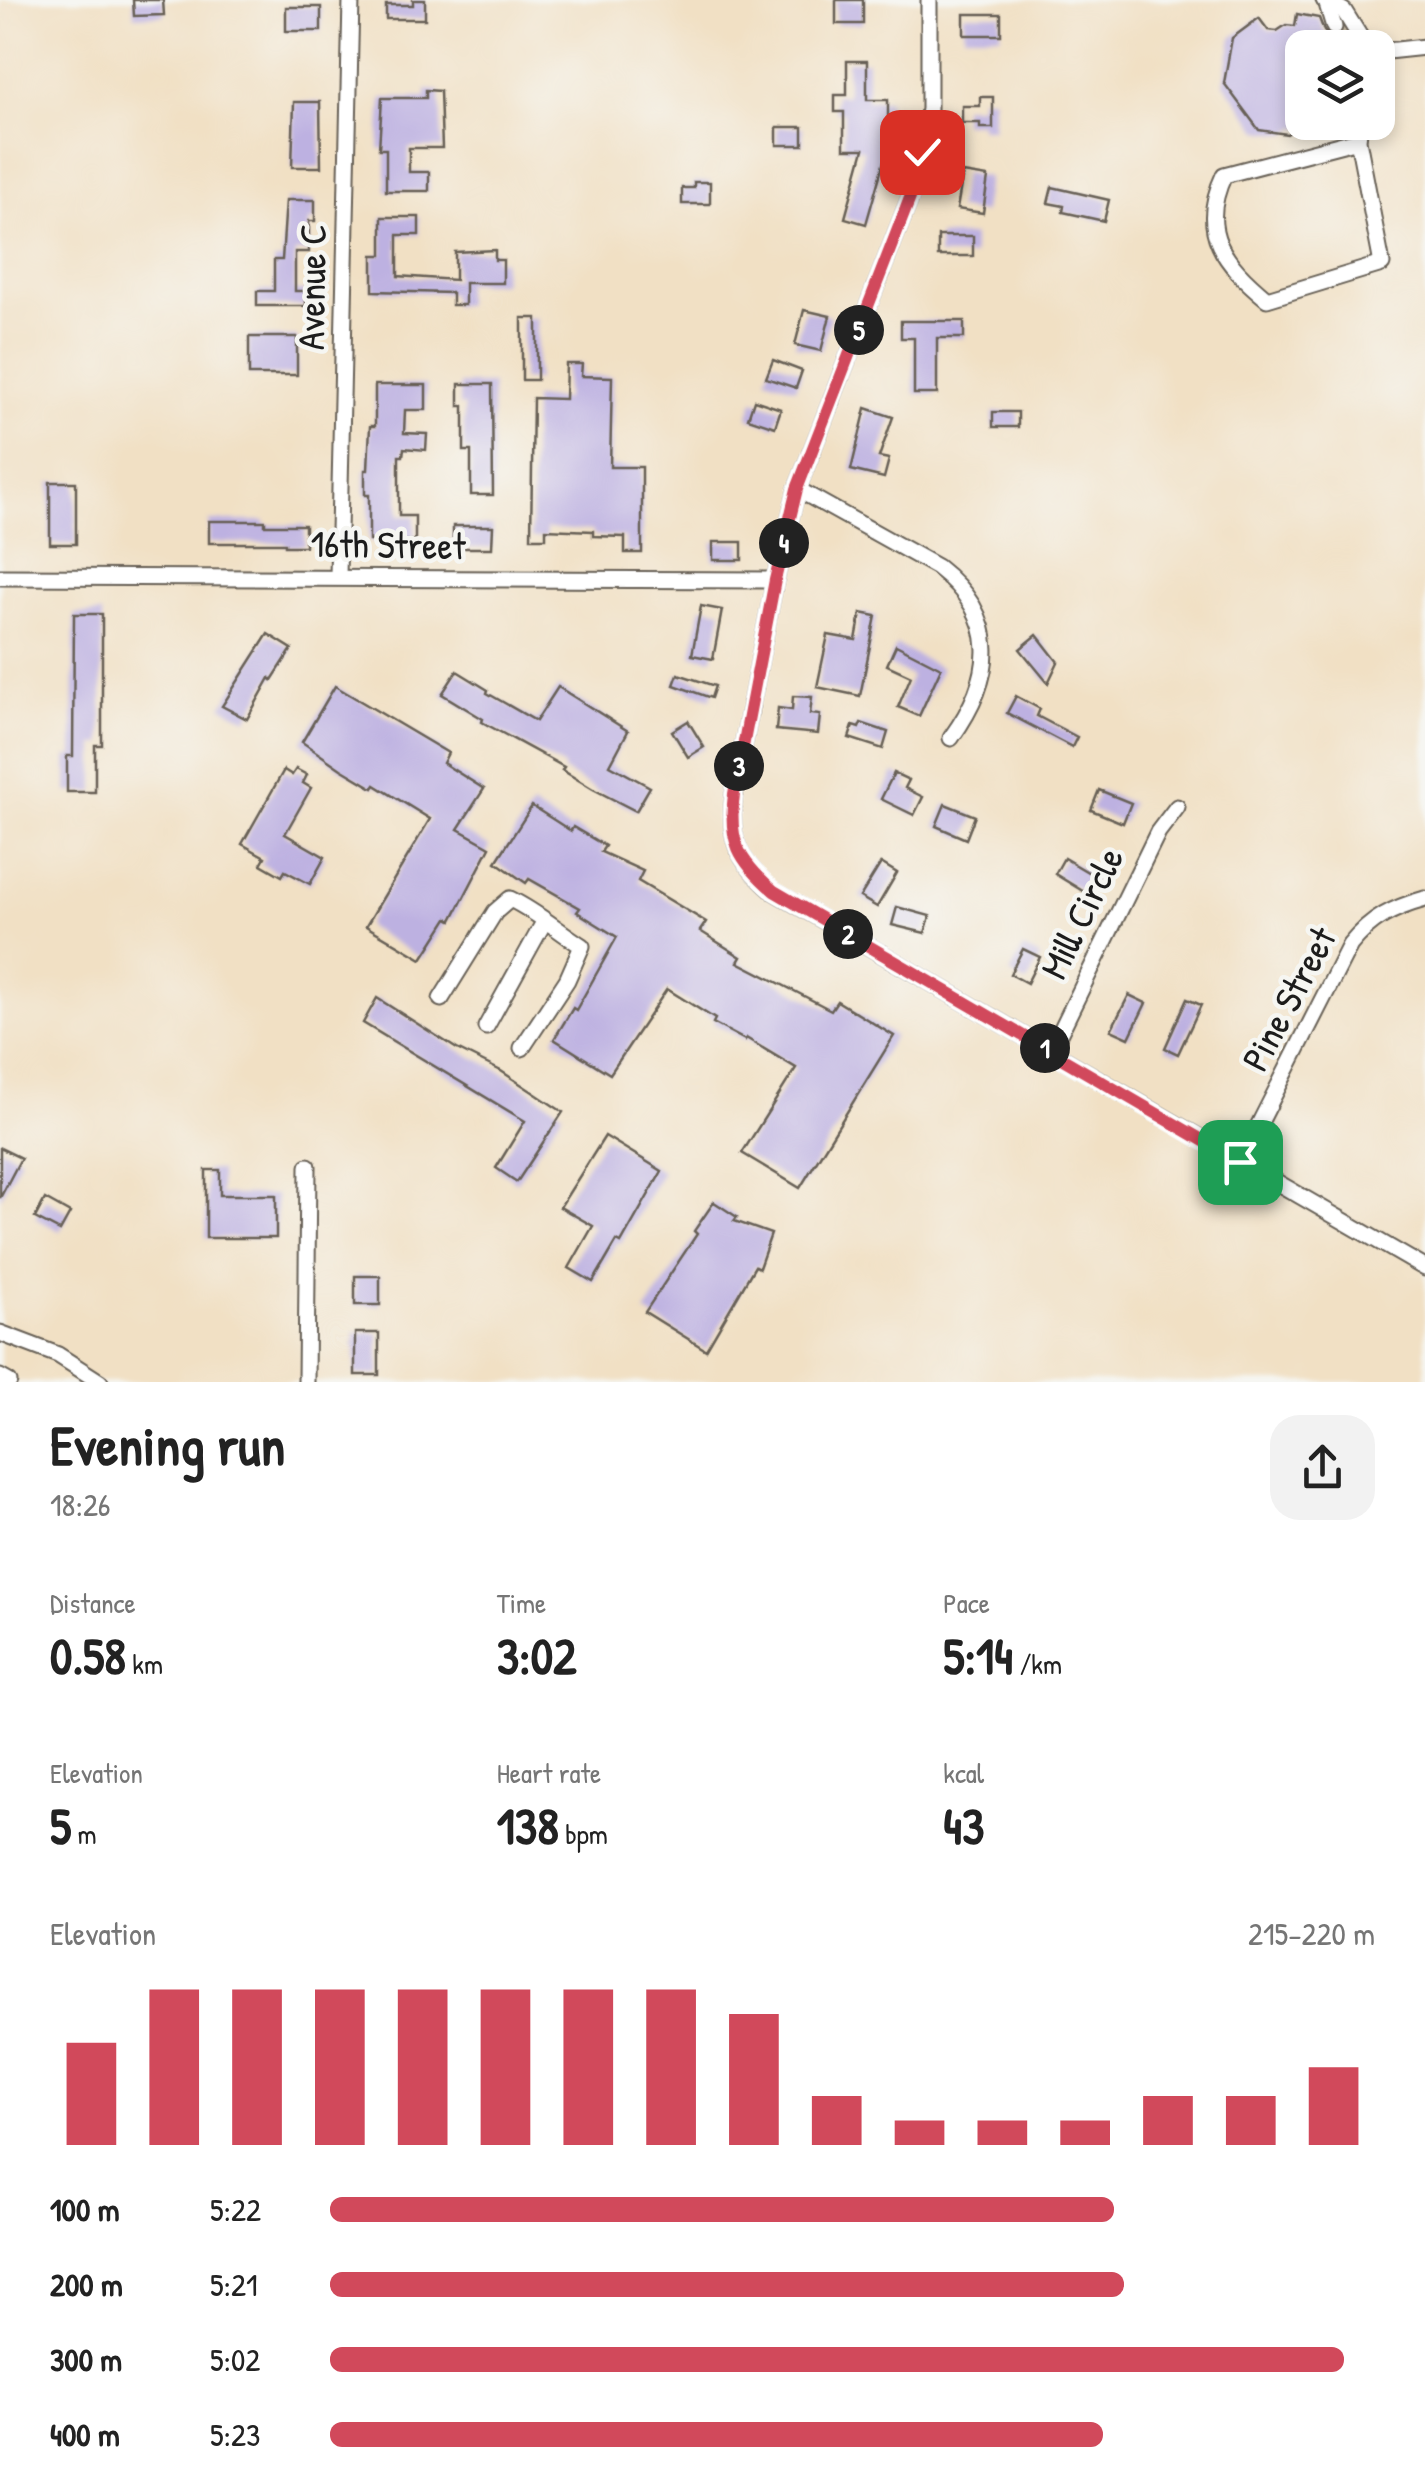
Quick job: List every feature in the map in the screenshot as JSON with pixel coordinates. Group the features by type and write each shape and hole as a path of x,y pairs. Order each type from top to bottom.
{"street":[{"name":"Avenue C","path":"338,576 351,0"},
{"path":"929,0 929,109 922,152 910,198 797,489 775,580 734,794 731,822 735,844 756,876 774,891 1425,1268"},
{"path":"1325,2 1338,30"},
{"path":"1325,2 1344,12 1357,30"},
{"path":"1395,48 1425,47"},
{"path":"1358,140 1382,264 1267,299 1232,270 1217,244 1214,196 1224,175 1358,140"},
{"path":"797,489 936,567 971,600 981,620 984,672 977,697 951,738"},
{"name":"16th Street","path":"0,577 775,580"},
{"name":"Mill Circle","path":"1051,1051 1158,832 1178,807"},
{"path":"441,1000 495,912 510,899 538,912 544,922 582,946 568,980 522,1048"},
{"name":"Pine Street","path":"1240,1162 1350,944 1368,923 1393,908 1425,899"},
{"path":"486,1026 544,922"},
{"path":"306,1382 308,1166"},
{"path":"0,1334 58,1355 100,1382"},
{"path":"0,1377 9,1382"}],"building":[{"path":"133,0 163,0 164,15 134,16"},
{"path":"413,0 425,0 425,19 386,19 386,5 413,5"},
{"path":"836,0 863,0 863,24 836,24"},
{"path":"286,7 321,7 321,31 286,31"},
{"path":"964,14 1001,14 1001,35 964,35"},
{"path":"1297,14 1319,18 1324,30 1285,30 1285,134 1259,130 1224,83 1232,38 1259,18 1268,30 1295,26"},
{"path":"847,61 867,61 867,100 888,100 888,123 892,123 892,154 886,154 866,224 845,218 864,149 844,149 844,112 835,112 835,95 847,95"},
{"path":"426,90 440,91 442,148 409,148 409,172 429,172 429,191 386,191 386,149 379,149 382,98 426,98"},
{"path":"980,97 993,97 993,128 962,123 962,106 980,106"},
{"path":"294,102 320,102 321,167 292,167"},
{"path":"777,127 803,127 803,145 777,145"},
{"path":"963,173 988,177 983,213 957,209"},
{"path":"694,182 710,182 710,204 682,204 682,188 694,188"},
{"path":"1052,187 1109,200 1104,221 1063,212 1064,206 1048,203"},
{"path":"286,200 315,200 315,221 309,221 309,252 295,252 295,291 306,291 306,306 257,306 257,291 274,291 274,260 282,260"},
{"path":"382,217 419,217 419,235 398,235 398,276 455,280 455,252 495,250 495,260 503,260 503,283 465,283 465,305 452,305 452,293 373,291 373,255 382,255"},
{"path":"938,236 973,236 973,256 938,256"},
{"path":"804,310 830,316 821,351 795,345"},
{"path":"522,318 537,318 537,380 522,380"},
{"path":"901,321 964,321 964,338 937,338 937,394 914,394 914,338 901,338"},
{"path":"249,337 297,337 297,375 249,375"},
{"path":"773,360 802,371 796,388 766,378"},
{"path":"566,364 582,364 581,376 612,377 610,467 642,467 642,553 625,553 625,537 593,536 593,531 546,529 546,538 531,538 533,398 565,399"},
{"path":"459,384 492,384 493,495 471,495 471,451 464,451 464,406 459,406"},
{"path":"375,385 426,385 426,410 405,410 404,433 427,434 426,450 404,448 403,456 399,456 399,516 415,516 415,541 369,541 365,470 370,426 375,426"},
{"path":"754,400 781,409 775,427 748,418"},
{"path":"866,408 893,417 879,457 889,459 884,478 851,470"},
{"path":"993,412 1018,412 1018,427 993,427"},
{"path":"50,482 76,482 76,544 50,544"},
{"path":"209,521 305,525 305,546 209,543"},
{"path":"453,526 493,526 492,548 453,548"},
{"path":"713,542 742,542 742,560 713,560"},
{"path":"701,606 722,610 713,659 692,655"},
{"path":"861,613 876,616 860,696 817,687 828,635 856,640"},
{"path":"74,614 102,614 102,745 95,745 95,792 67,792 67,756 73,756"},
{"path":"268,634 292,649 247,719 222,706"},
{"path":"1037,635 1058,662 1048,683 1020,649"},
{"path":"896,645 941,668 919,716 898,707 911,676 887,665"},
{"path":"457,671 536,721 558,687 628,731 610,765 650,787 636,811 593,789 562,770 564,767 482,722 483,719 442,694"},
{"path":"678,674 715,686 711,698 674,685"},
{"path":"335,686 448,753 443,763 484,789 458,829 490,847 452,920 448,918 422,959 366,926 430,819 341,769 302,742"},
{"path":"793,696 812,697 810,714 820,715 818,734 776,730 778,708 792,710"},
{"path":"1016,696 1040,709 1037,716 1077,737 1072,747 1007,713"},
{"path":"688,721 704,747 688,757 672,731"},
{"path":"861,723 888,732 883,749 849,738 853,726 859,728"},
{"path":"296,769 307,775 303,783 311,788 285,834 325,857 310,884 285,871 282,876 261,864 265,857 242,844 284,770 292,775"},
{"path":"894,773 909,780 905,788 923,797 914,815 881,799"},
{"path":"1099,790 1131,803 1123,823 1091,810"},
{"path":"945,804 975,816 966,839 936,826"},
{"path":"532,806 571,831 573,827 605,846 601,852 643,871 638,881 706,922 700,931 741,957 738,962 831,1010 837,1001 894,1036 800,1188 742,1153 796,1068 713,1023 715,1019 667,989 610,1074 554,1039 573,1008 576,1010 617,937 577,912 580,908 529,879 526,883 496,862"},
{"path":"1064,858 1096,877 1086,893 1055,874"},
{"path":"881,863 897,873 877,907 860,897"},
{"path":"897,907 930,916 925,933 892,925"},
{"path":"1023,949 1040,957 1027,983 1010,974"},
{"path":"1129,995 1146,1003 1129,1038 1111,1030"},
{"path":"377,998 563,1112 517,1182 496,1168 525,1121 363,1023"},
{"path":"1187,999 1201,1005 1178,1054 1165,1048"},
{"path":"605,1136 662,1171 621,1243 617,1241 593,1282 569,1268 593,1226 560,1207"},
{"path":"0,1148 21,1158 0,1198"},
{"path":"206,1170 220,1170 220,1195 276,1195 276,1238 206,1238"},
{"path":"45,1199 70,1213 60,1231 35,1218"},
{"path":"714,1202 737,1217 734,1221 771,1234 759,1268 755,1266 706,1350 645,1312"},
{"path":"355,1276 380,1276 380,1305 355,1305"},
{"path":"355,1333 379,1333 379,1375 355,1375"}],"tunnel":[{"path":"1334,27 1337,30"}],"route":[{"path":"922,152 910,198 797,489 775,580 734,794 731,822 735,844 756,876 774,891 1240,1162"}]}
